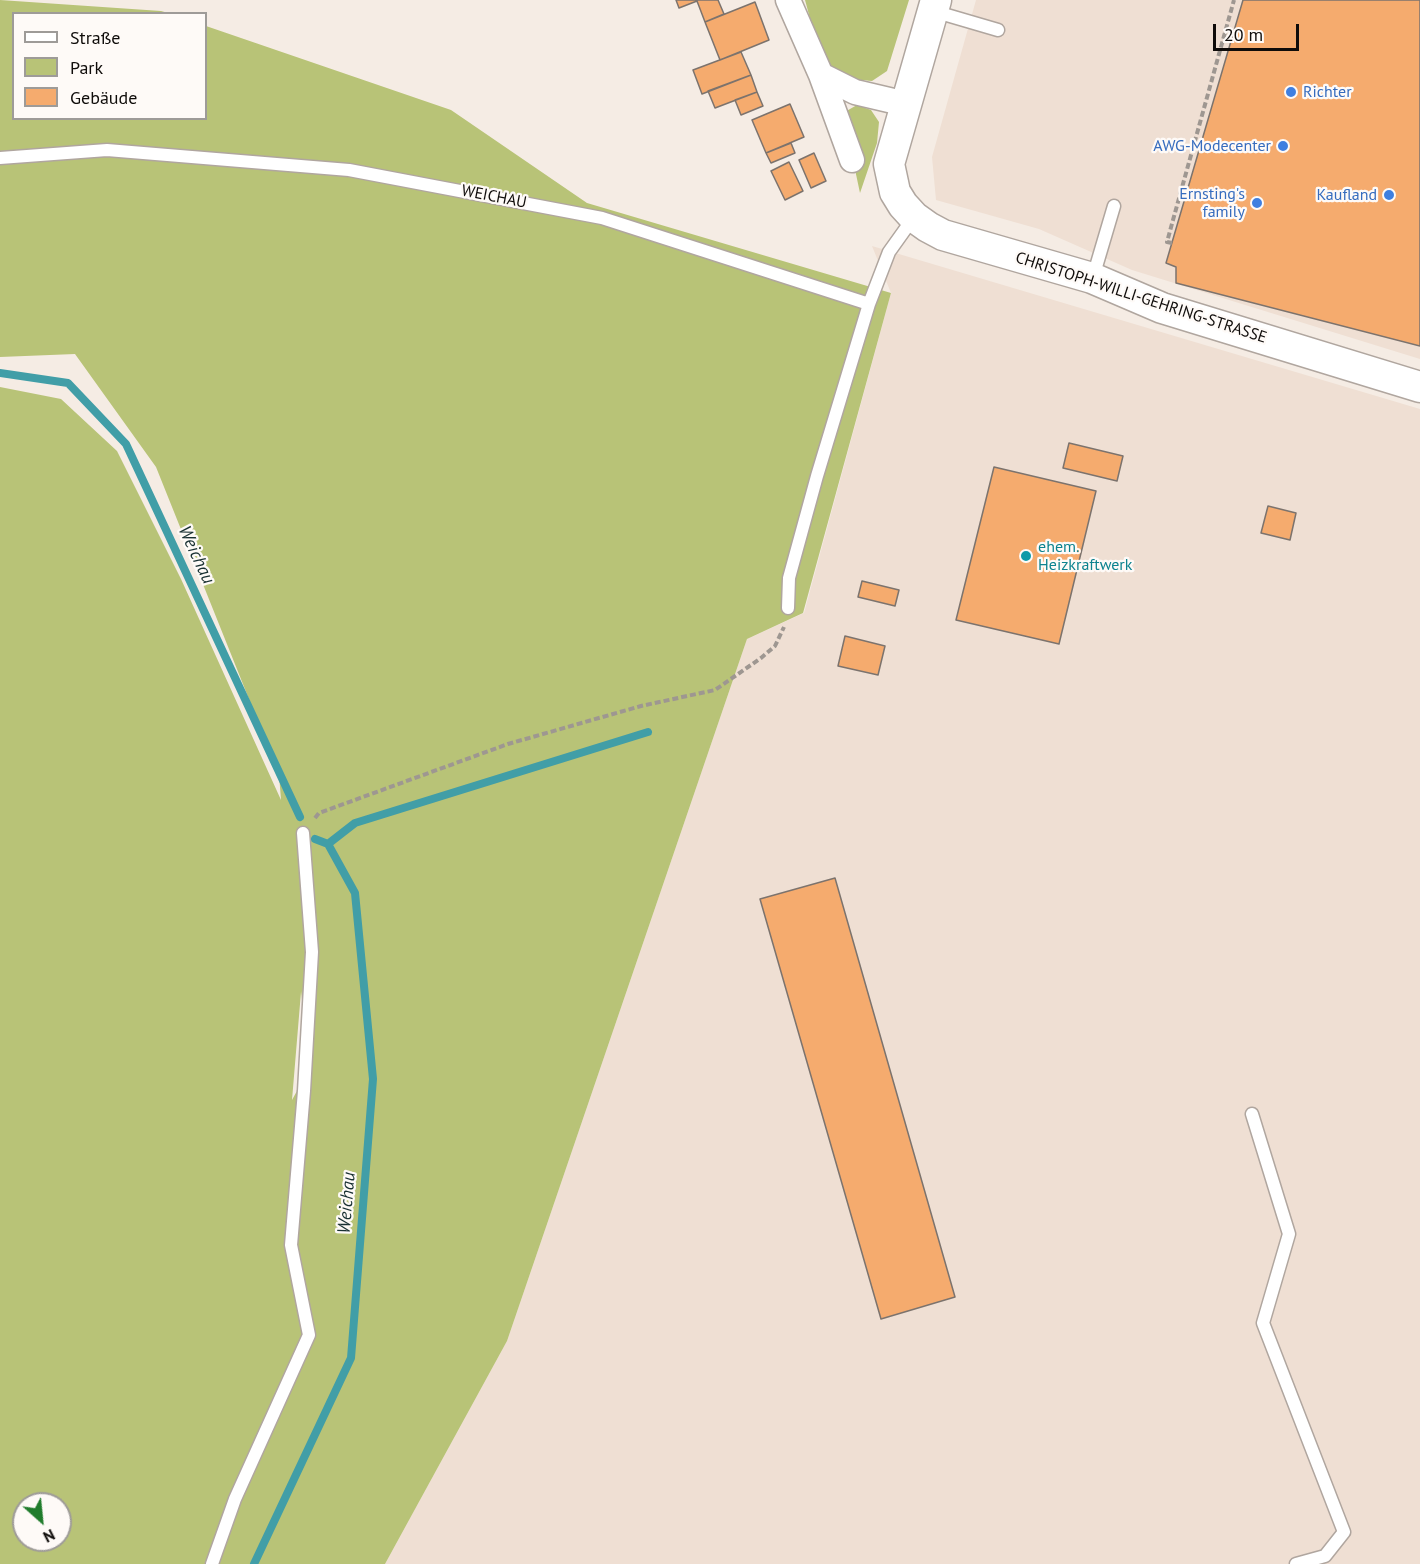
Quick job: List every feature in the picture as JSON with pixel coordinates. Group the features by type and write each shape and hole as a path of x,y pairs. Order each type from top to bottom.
{"street":[{"path":"788,0 821,75 852,160"},
{"name":"CHRISTOPH-WILLI-GEHRING-STRASSE","path":"934,6 890,164 895,192 914,217 943,235 1092,278 1162,308 1420,387"},
{"path":"821,75 855,92 906,104"}],"lane":[{"path":"934,6 998,30"},
{"name":"WEICHAU","path":"0,158 107,150 349,170 602,218 869,304"},
{"path":"1092,278 1114,206"},
{"path":"788,609 789,578 869,304 890,252 914,217"},
{"path":"212,1564 235,1499 309,1335 291,1245 304,1091 312,952 303,833"},
{"path":"1251,1114 1289,1234 1263,1323 1344,1532 1325,1556 1296,1564"}],"path":[{"path":"1172,243 1167,242 1234,0"},
{"path":"303,833 318,813 508,744 641,706 715,690 775,646 784,630 788,609"}],"shaded area":[{"path":"976,0 1420,0 1420,359 1132,270 1039,229 936,200 932,157"},
{"path":"872,246 1420,409 1420,1564 385,1564 507,1341 747,639 804,613 891,293"}],"green space":[{"path":"0,0 164,12 12,12 12,120 207,120 207,26 451,110 587,203 891,293 803,613 747,639 507,1341 385,1564 0,1564 0,387 61,399 117,451 181,579 281,800 279,774 156,467 75,354 0,357","holes":["301,991 309,1069 292,1100 301,992"]},
{"path":"805,0 909,0 887,71 872,81 851,78 836,70 822,53"},
{"path":"857,105 871,110 879,122 877,143 860,193 843,113"}],"building":[{"path":"676,0 718,0 724,14 705,22 697,1 679,8"},
{"path":"1243,0 1420,0 1420,346 1176,283 1176,267 1166,263"},
{"path":"755,2 769,40 720,60 705,22"},
{"path":"741,52 751,75 702,94 693,70"},
{"path":"751,75 757,92 715,108 708,91"},
{"path":"757,92 763,106 741,115 735,100"},
{"path":"790,104 804,137 766,153 752,120"},
{"path":"791,143 795,153 771,163 766,153"},
{"path":"814,153 826,181 811,188 799,160"},
{"path":"789,162 803,191 785,200 771,171"},
{"path":"1069,443 1123,456 1117,481 1063,468"},
{"name":"ehem. Heizkraftwerk","path":"994,467 1096,491 1059,644 956,620"},
{"path":"1268,506 1296,513 1290,540 1261,533"},
{"path":"862,581 899,590 895,606 858,597"},
{"path":"845,636 885,646 878,675 838,666"},
{"path":"835,878 955,1297 881,1319 760,899"}],"waterway":[{"name":"Weichau","path":"0,373 68,383 126,444 300,817"},
{"path":"328,844 355,823 648,732"},
{"name":"Weichau","path":"254,1564 351,1358 373,1079 355,893 328,844 315,839"}],"place":[{"name":"Richter","path":"1291,92"},
{"name":"AWG-Modecenter","path":"1283,146"},
{"name":"Kaufland","path":"1389,195"},
{"name":"Ernsting's family","path":"1257,203"},
{"name":"ehem. Heizkraftwerk","path":"1026,556"}]}
